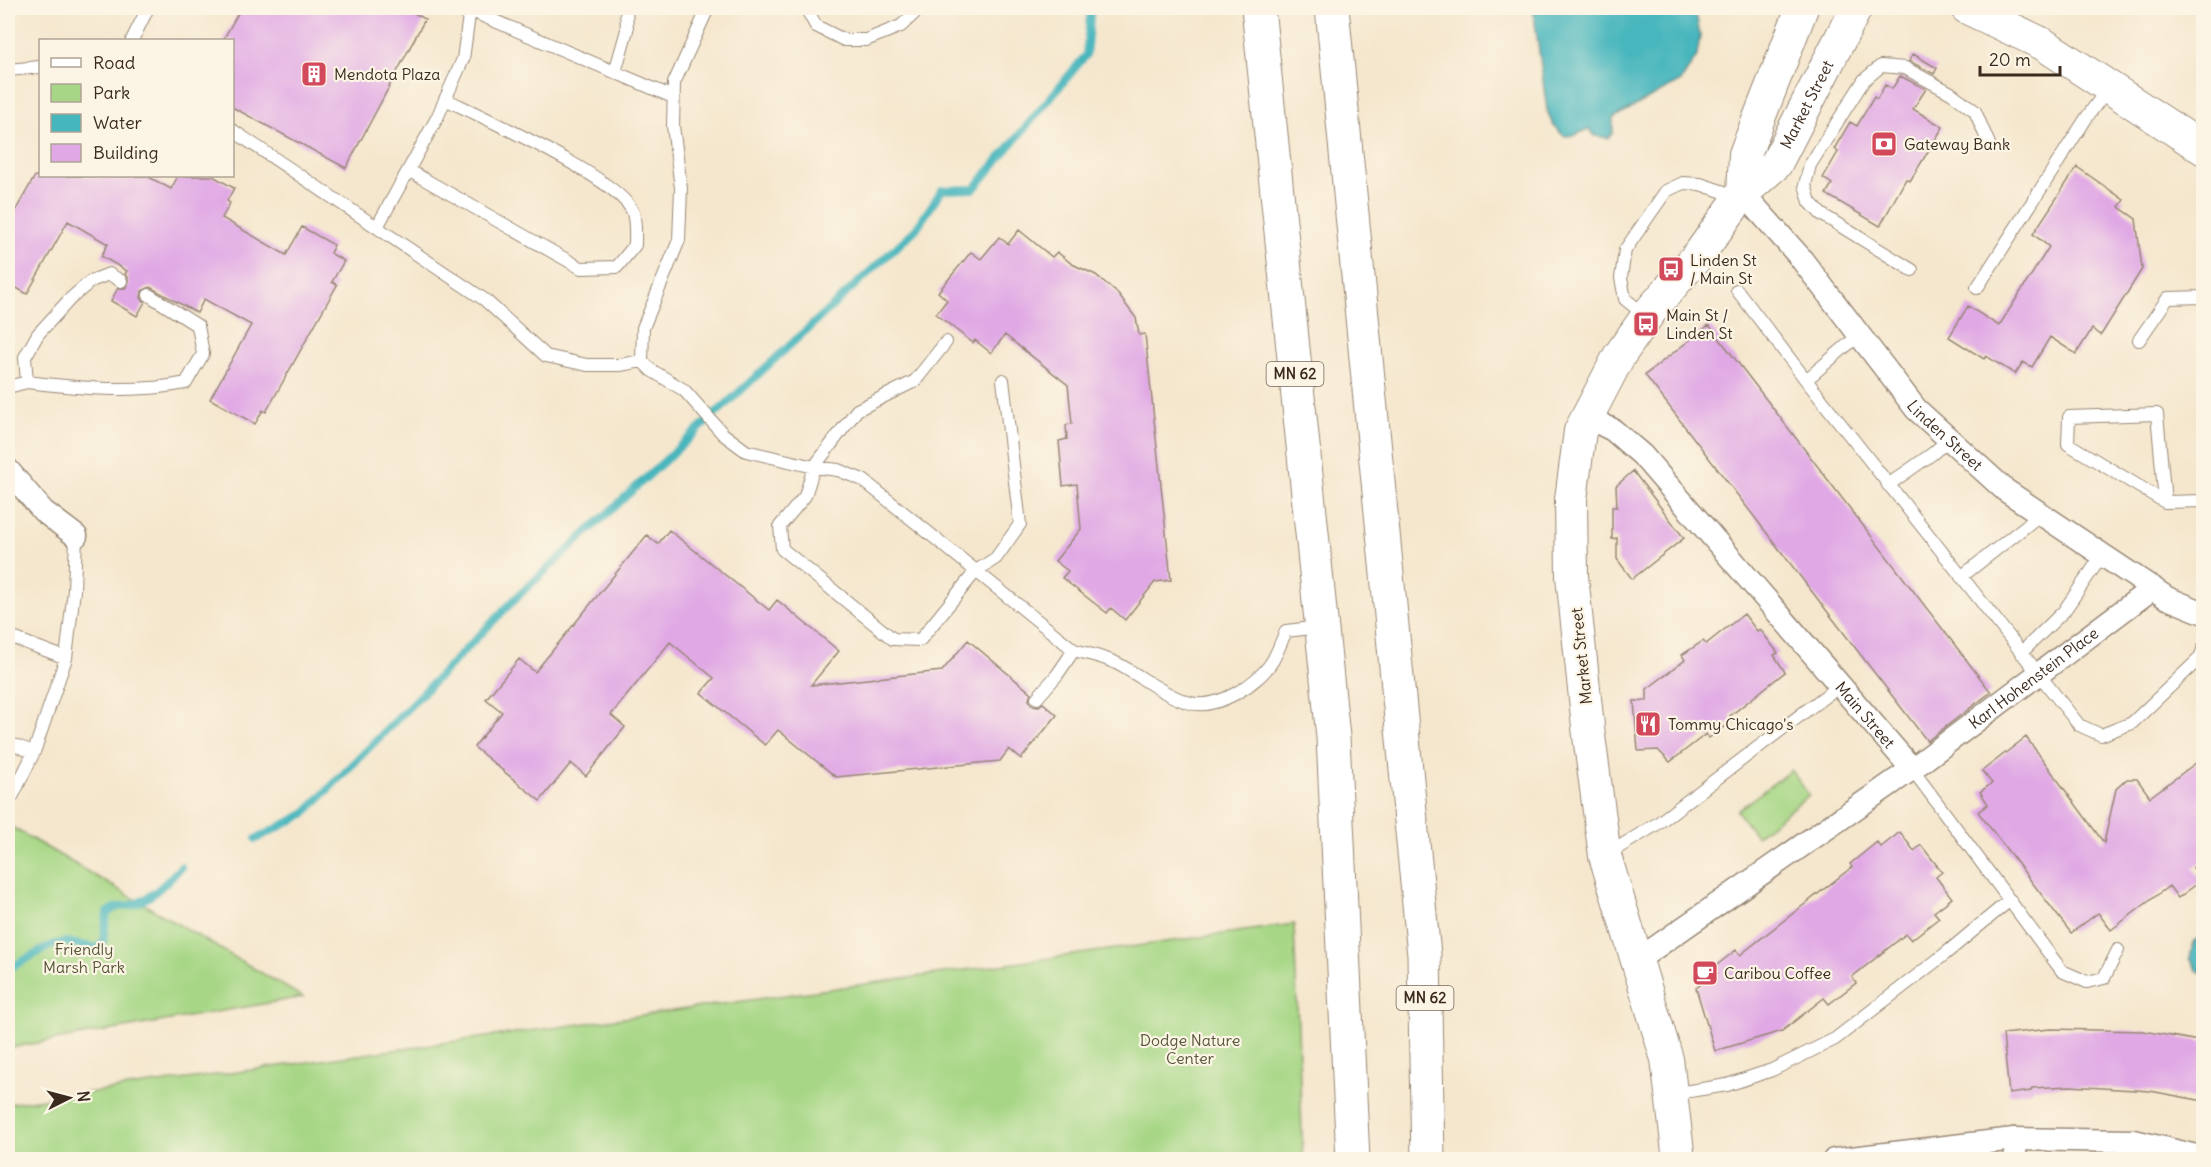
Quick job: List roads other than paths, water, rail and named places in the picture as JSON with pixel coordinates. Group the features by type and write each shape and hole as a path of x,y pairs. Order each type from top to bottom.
{"highway":[{"name":"MN 62","path":"1258,8 1333,741 1353,1160"},
{"name":"MN 62","path":"1332,8 1424,955 1428,1160"}],"street":[{"path":"1742,195 1745,154 1802,8"},
{"name":"Market Street","path":"1678,1160 1667,1059 1605,856 1589,736 1572,576 1571,499 1580,431 1619,356 1646,316 1700,253 1742,195 1776,165 1856,8"},
{"path":"1967,8 2043,44 2204,149"},
{"name":"Linden Street","path":"1742,195 1799,256 1916,409 1948,439 2005,490 2167,598 2204,613"},
{"name":"Main Street","path":"1587,417 1613,430 1642,455 1912,769"},
{"path":"8,470 43,511 76,536"},
{"name":"Karl Hohenstein Place","path":"1912,769 2153,588"},
{"path":"1636,961 1912,769"},
{"path":"1834,1160 2134,1141 2204,1158"}],"lane":[{"path":"132,39 148,8"},
{"path":"615,72 627,30 626,8"},
{"path":"708,8 674,83 673,126 681,188 679,240 643,328 642,361 651,370 684,390 723,434 746,450 814,467 838,470 863,480 1074,650 1116,663 1164,692 1189,703 1209,703 1229,697 1253,682 1272,661 1286,631 1321,627"},
{"path":"806,8 816,26 844,40 866,40 901,26 920,8"},
{"path":"377,227 445,99 463,59 470,9 674,97"},
{"path":"1912,270 1821,214 1815,208 1810,202 1805,185 1810,165 1864,80 1881,66 1905,68 1951,93 1975,111 1989,144"},
{"path":"8,70 39,67"},
{"path":"1977,288 2108,87"},
{"path":"408,170 581,268 617,267 635,245 633,212 616,190 541,146 445,99"},
{"path":"234,131 485,300 546,356 587,365 620,365 642,361"},
{"path":"1646,316 1625,299 1621,278 1625,250 1666,190 1683,183 1700,184 1742,195"},
{"path":"27,382 25,357 38,334 70,298 90,281 109,274 122,281"},
{"path":"1737,290 2079,726 2101,735 2132,723 2200,658 2204,647"},
{"path":"8,387 27,382 93,390 164,388 186,383 203,354 198,326 148,295"},
{"path":"2139,340 2168,298 2204,297"},
{"path":"1806,380 1859,335"},
{"path":"946,342 915,381 857,410 814,467 805,496 780,526 782,549 893,639 920,640 976,571 996,558 1020,525 1003,381"},
{"path":"2165,502 2157,414 2069,417 2068,444 2165,502 2204,501"},
{"path":"1888,485 1932,454 1948,439"},
{"path":"1961,577 2041,514"},
{"path":"8,799 13,795 34,752 66,658 74,590 76,536"},
{"path":"2021,653 2064,610 2103,554"},
{"path":"8,636 66,658"},
{"path":"1037,698 1074,650"},
{"path":"1605,856 1657,824 1840,685"},
{"path":"8,743 34,752"},
{"path":"1912,769 2062,971 2087,982 2104,978 2118,950"},
{"path":"1671,1094 1727,1086 1763,1073 1835,1039 1945,954 2010,900"}],"water":[{"path":"1533,8 1693,8 1700,36 1697,56 1681,81 1613,118 1613,133 1608,138 1595,136 1589,129 1575,135 1564,136 1553,125 1547,110"},
{"path":"2203,935 2203,975 2190,958 2193,943"}],"waterway":[{"path":"256,839 304,814 519,595 916,229 942,190 974,189 1086,55 1091,8"},
{"path":"8,969 52,945 66,942 97,948 103,942 107,913 148,897 181,867"}],"place":[{"name":"Mendota Plaza","path":"314,74"},
{"name":"Gateway Bank","path":"1884,144"},
{"name":"Linden St / Main St","path":"1671,269"},
{"name":"Main St / Linden St","path":"1646,324"},
{"name":"Tommy Chicago's","path":"1648,724"},
{"name":"Caribou Coffee","path":"1705,973"}],"park label":[{"name":"Friendly Marsh Park","path":"84,958"},
{"name":"Dodge Nature Center","path":"1190,1049"}]}
